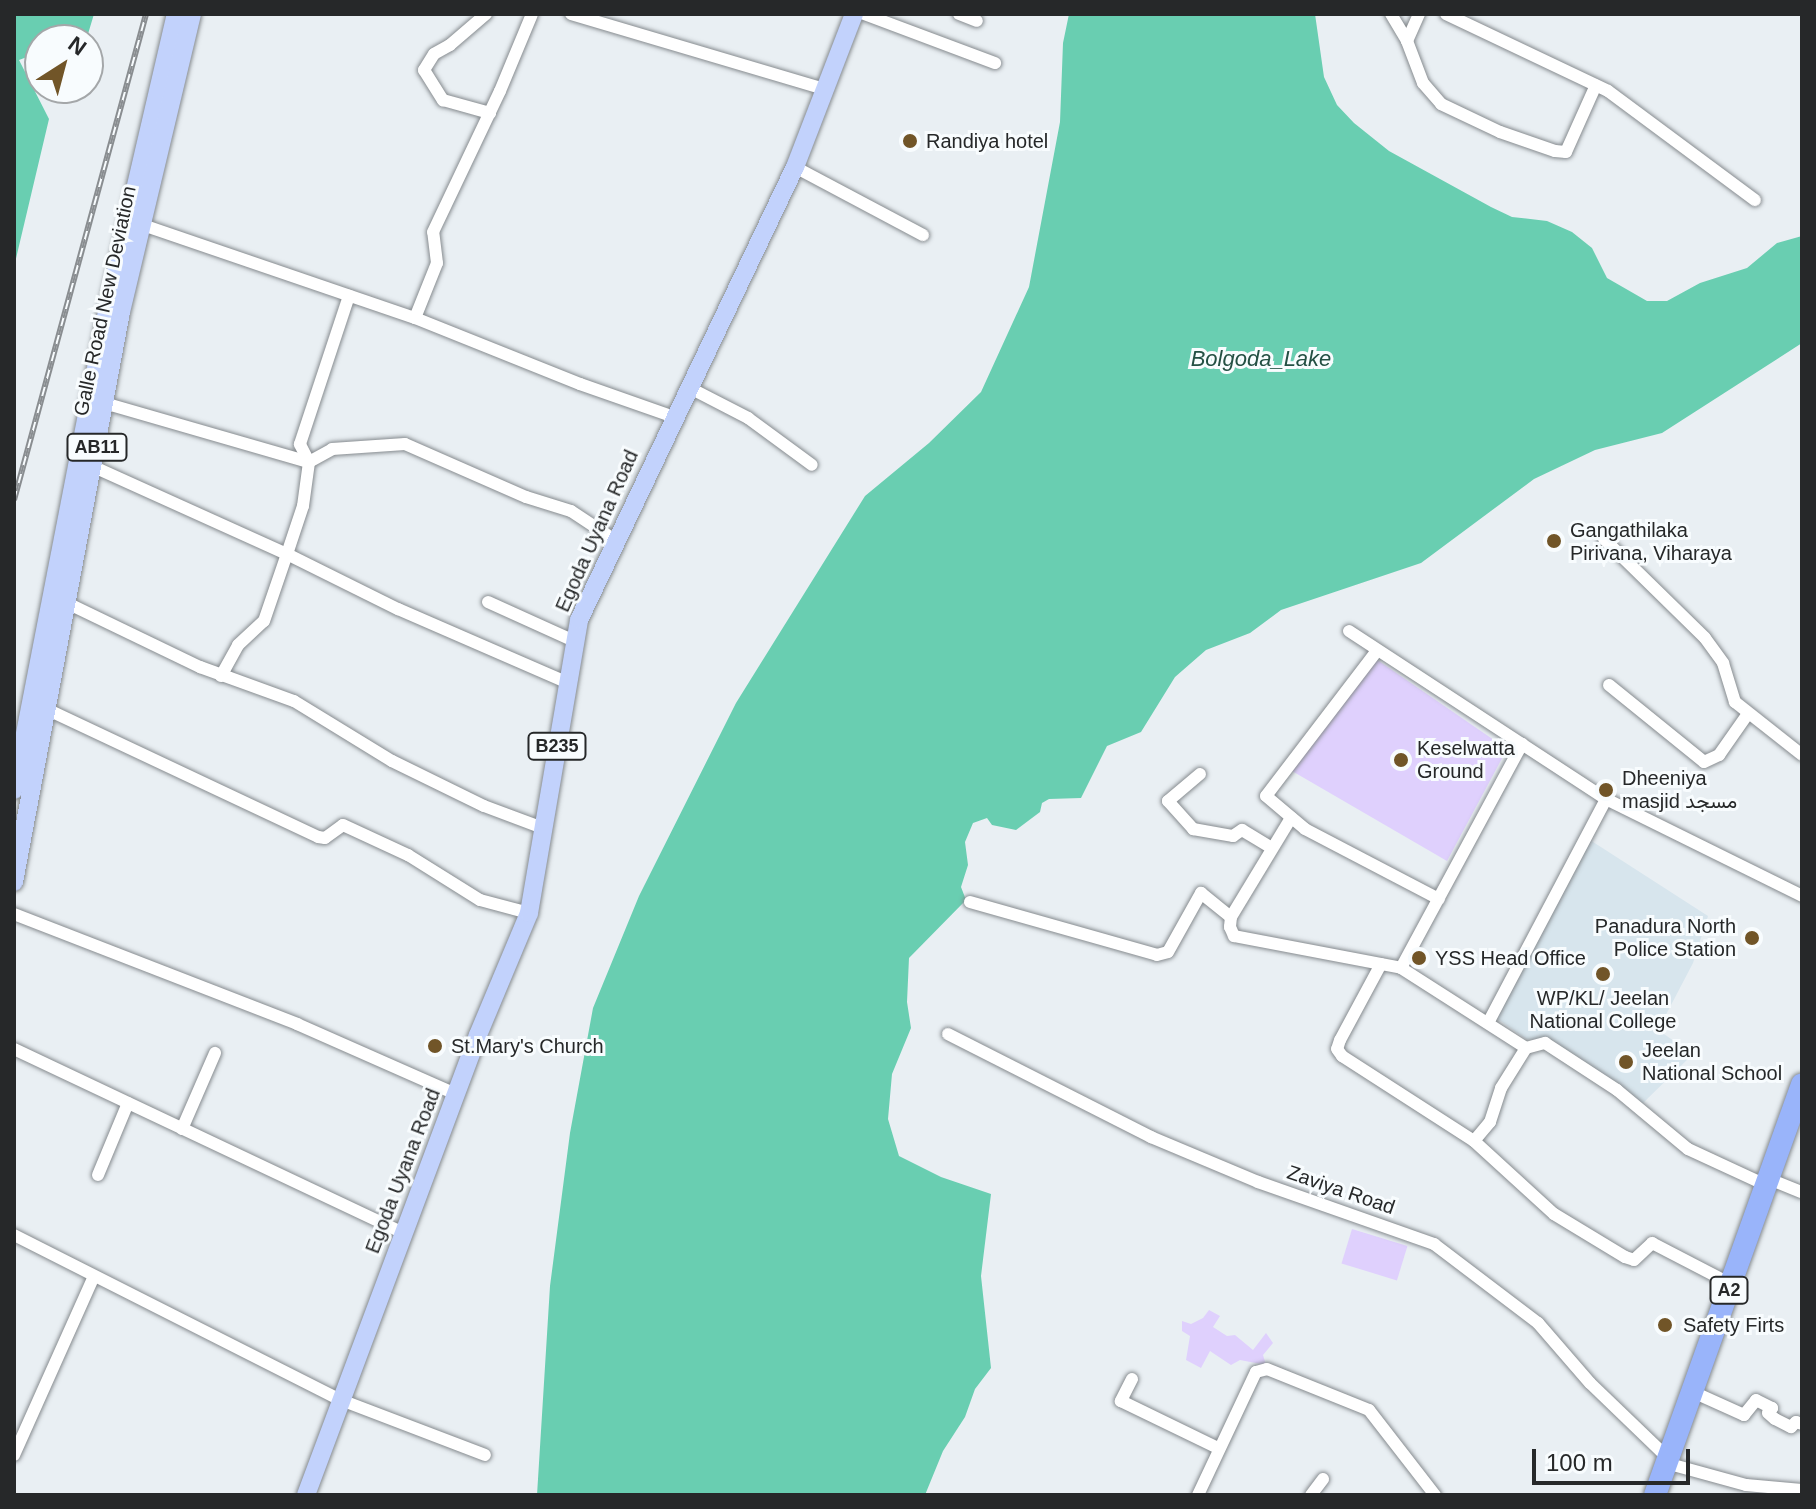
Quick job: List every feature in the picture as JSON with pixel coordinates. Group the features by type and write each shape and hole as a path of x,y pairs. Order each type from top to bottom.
{"highway":[{"name":"A2","path":"1655,1495 1802,1085"}],"main road":[{"name":"Galle Road New Deviation","path":"14,882 39,706 97,398 176,14"},
{"name":"Galle Road New Deviation","path":"14,790 67,603 94,467 97,398 143,225 192,14"},
{"name":"Egoda Uyana Road","path":"308,1494 456,1094 529,913 546,829 574,641 615,540 795,167 854,14"}],"street":[{"path":"486,14 450,45 434,54 424,70 443,100 490,113"},
{"path":"415,318 437,263 433,232 490,113 532,14"},
{"path":"571,14 595,17 825,89"},
{"path":"864,14 995,63"},
{"path":"959,14 977,21"},
{"path":"1391,14 1407,41 1423,83 1441,104 1500,132 1566,152 1596,85"},
{"path":"1407,41 1419,14"},
{"path":"1446,14 1596,85 1755,200"},
{"path":"795,167 923,235"},
{"path":"143,225 415,318 580,384 674,417"},
{"path":"221,676 238,645 264,621 287,554 303,506 309,462 300,444 303,429 349,296"},
{"path":"688,387 748,418 812,465"},
{"path":"97,398 111,405 309,462 332,449 405,444 526,497 571,511 615,540"},
{"path":"94,467 287,554 398,609 568,683"},
{"path":"1604,539 1659,597 1705,638 1723,663 1735,702 1747,715 1802,755"},
{"path":"488,602 574,641"},
{"path":"67,603 221,676 294,701 392,761 484,806 546,829"},
{"path":"1349,631 1376,652 1606,799 1802,896"},
{"path":"1376,652 1266,796 1305,829 1439,899"},
{"path":"1609,685 1704,762 1719,755 1747,715"},
{"path":"39,706 318,837 325,838 343,825 408,855 480,900 529,913"},
{"path":"1401,968 1522,744"},
{"path":"1200,774 1168,801 1193,829 1233,836 1242,830 1272,848"},
{"path":"1488,1023 1606,799"},
{"path":"1291,818 1231,917 1230,927 1234,936 1401,968 1526,1048"},
{"path":"970,902 1157,955 1168,952 1201,893 1231,917"},
{"path":"14,914 297,1024 456,1094"},
{"path":"1381,964 1337,1049 1342,1056 1474,1141 1554,1214 1625,1257 1634,1260 1652,1243 1731,1284"},
{"name":"Zaviya Road","path":"948,1034 1151,1137 1258,1182 1434,1244 1538,1323 1590,1383 1667,1461"},
{"path":"1474,1141 1490,1122 1501,1088 1526,1048 1545,1043 1617,1090 1688,1149 1768,1182 1802,1192"},
{"path":"14,1049 404,1233"},
{"path":"182,1129 215,1053"},
{"path":"98,1175 128,1103"},
{"path":"14,1235 93,1278 341,1400 485,1455"},
{"path":"14,1455 93,1278"},
{"path":"1198,1495 1256,1372 1267,1369 1369,1410 1435,1495"},
{"path":"1132,1379 1121,1401 1218,1448"},
{"path":"1693,1392 1744,1415 1756,1400 1772,1408 1768,1413 1775,1419 1791,1427 1796,1422 1802,1424"},
{"path":"1667,1461 1746,1485 1802,1490"},
{"path":"1311,1495 1323,1479"}],"shaded area":[{"name":"Keselwatta Ground","path":"1376,659 1507,749 1447,861 1292,771"},
{"name":"WP/KL/ Jeelan National College","path":"1590,840 1708,916 1693,963 1658,1030 1693,1054 1640,1106 1546,1041 1526,1039 1495,1017"},
{"path":"1352,1229 1407,1246 1397,1280 1341,1263"},
{"path":"1209,1310 1220,1316 1213,1327 1227,1336 1235,1335 1253,1350 1266,1333 1273,1343 1263,1355 1266,1365 1240,1360 1231,1365 1210,1351 1201,1368 1186,1360 1190,1336 1182,1331 1182,1321 1191,1324 1203,1318"}],"water":[{"path":"14,14 94,14 91,24 24,24 24,58 19,60 24,70 24,104 41,104 49,119 14,267"},
{"name":"Bolgoda_Lake","path":"1069,14 1315,14 1324,77 1337,105 1354,123 1389,151 1491,207 1512,217 1547,221 1572,232 1592,248 1607,278 1647,301 1667,301 1700,283 1747,268 1777,243 1802,236 1802,343 1662,433 1595,450 1534,479 1421,563 1281,610 1250,633 1206,650 1175,677 1141,732 1107,746 1081,798 1049,799 1042,803 1040,812 1016,830 992,825 987,818 973,823 965,842 968,865 961,887 966,900 909,958 907,1002 911,1028 892,1074 888,1119 899,1156 941,1177 991,1194 981,1276 991,1368 975,1389 965,1417 943,1451 925,1495 537,1495 550,1286 570,1133 593,1008 639,896 736,703 865,496 929,443 981,392 1029,287 1060,122 1063,43"}],"railway":[{"path":"14,500 146,14"}],"place":[{"name":"Randiya hotel","path":"910,141"},
{"name":"Gangathilaka Pirivana, Viharaya","path":"1554,541"},
{"name":"Keselwatta Ground","path":"1401,760"},
{"name":"Dheeniya masjid مسجد","path":"1606,790"},
{"name":"Panadura North Police Station","path":"1752,938"},
{"name":"YSS Head Office","path":"1419,958"},
{"name":"WP/KL/ Jeelan National College","path":"1603,974"},
{"name":"St.Mary's Church","path":"435,1046"},
{"name":"Jeelan National School","path":"1626,1062"},
{"name":"Safety Firts","path":"1665,1325"}]}
